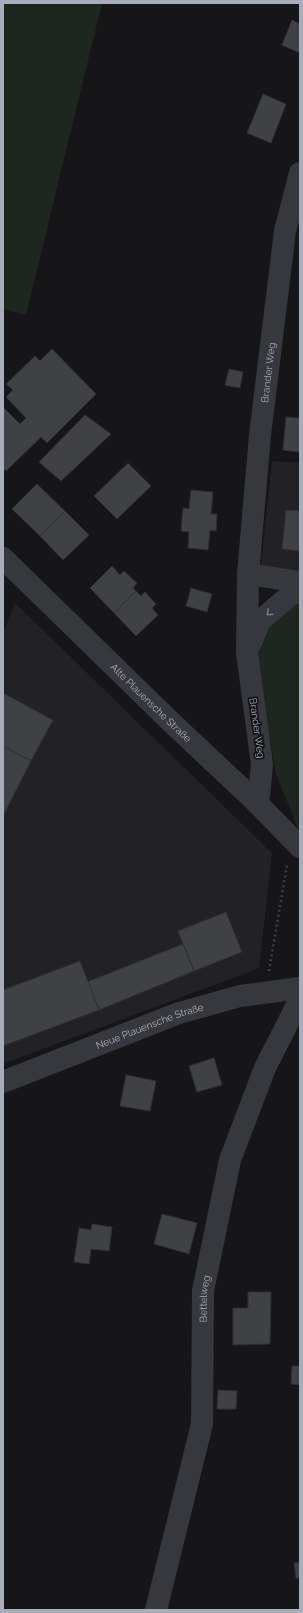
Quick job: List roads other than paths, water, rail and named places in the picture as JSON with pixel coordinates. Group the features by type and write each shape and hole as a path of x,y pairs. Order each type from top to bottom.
{"street":[{"name":"Brander Weg","path":"255,801 259,796 262,764 247,653 248,574 260,435 285,231 300,173"},
{"name":"Alte Plauensche Straße","path":"3,558 296,842"},
{"path":"248,574 300,582"},
{"name":"Brander Weg","path":"247,653 260,621 289,596 300,590"},
{"name":"Neue Plauensche Straße","path":"3,1082 179,1013 240,996 300,988"},
{"name":"Bettelweg","path":"156,1610 202,1424 203,1291 230,1160 265,1068 300,999"}]}
